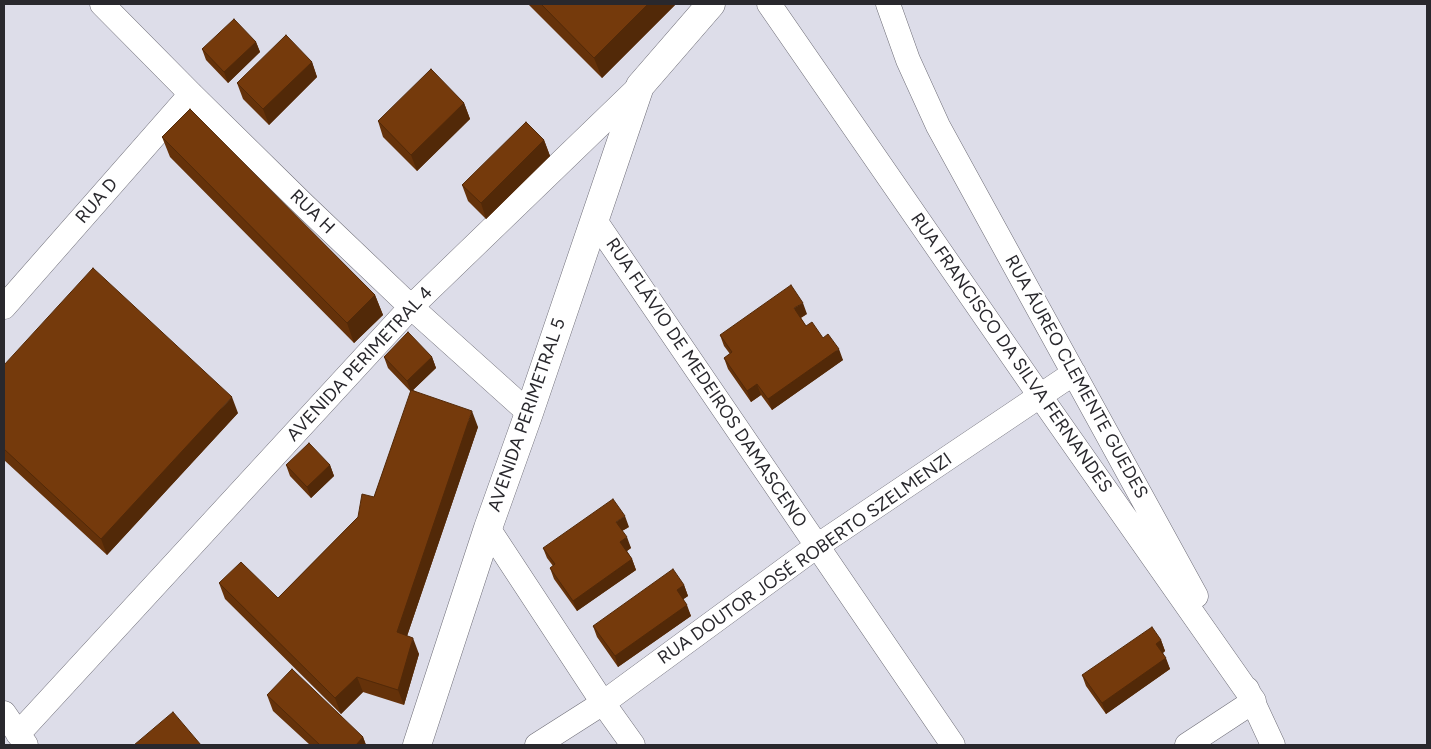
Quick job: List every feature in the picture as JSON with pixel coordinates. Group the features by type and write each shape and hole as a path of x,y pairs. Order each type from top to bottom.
{"street":[{"name":"RUA H","path":"102,4 191,94 411,307 529,414"},
{"name":"AVENIDA PERIMETRAL 4","path":"22,739 411,307 640,86 711,4"},
{"name":"RUA FRANCISCO DA SILVA FERNANDES","path":"769,4 1254,701"},
{"name":"RUA ÁUREO CLEMENTE GUEDES","path":"888,4 908,60 938,126 1254,701 1273,745"},
{"name":"AVENIDA PERIMETRAL 5","path":"417,745 488,528 529,414 640,86"},
{"name":"RUA D","path":"4,307 191,94"},
{"name":"RUA FLÁVIO DE MEDEIROS DAMASCENO","path":"594,219 953,745"},
{"name":"RUA DOUTOR JOSÉ ROBERTO SZELMENZI","path":"537,745 603,703 817,546 1074,373"},
{"path":"488,528 603,703 633,745"},
{"path":"1187,745 1254,701"},
{"path":"4,713 22,739"}],"building":[{"path":"541,4 648,4 594,58"},
{"path":"234,19 256,42 224,72 202,49"},
{"path":"286,35 312,62 263,109 237,83"},
{"path":"431,69 464,103 411,155 378,121"},
{"path":"190,109 375,295 347,323 162,137"},
{"path":"526,122 544,140 481,203 462,185"},
{"path":"93,268 232,397 101,539 4,449 4,365"},
{"path":"791,285 803,303 794,308 806,326 812,322 823,338 828,334 839,349 768,399 757,384 747,391 724,358 732,352 720,335"},
{"path":"408,332 432,357 407,381 384,357"},
{"path":"411,390 472,411 397,632 413,638 398,690 357,677 335,698 219,583 241,562 278,598 358,517 362,494 374,497"},
{"path":"309,443 330,465 307,487 286,465"},
{"path":"613,499 625,516 616,522 627,537 620,542 632,559 573,601 550,568 555,564 543,548"},
{"path":"673,569 684,585 677,590 687,605 615,656 593,626"},
{"path":"1152,627 1161,640 1156,644 1166,658 1102,703 1082,675"},
{"path":"292,669 363,737 356,745 320,745 267,695"},
{"path":"173,712 201,745 134,745"}]}
